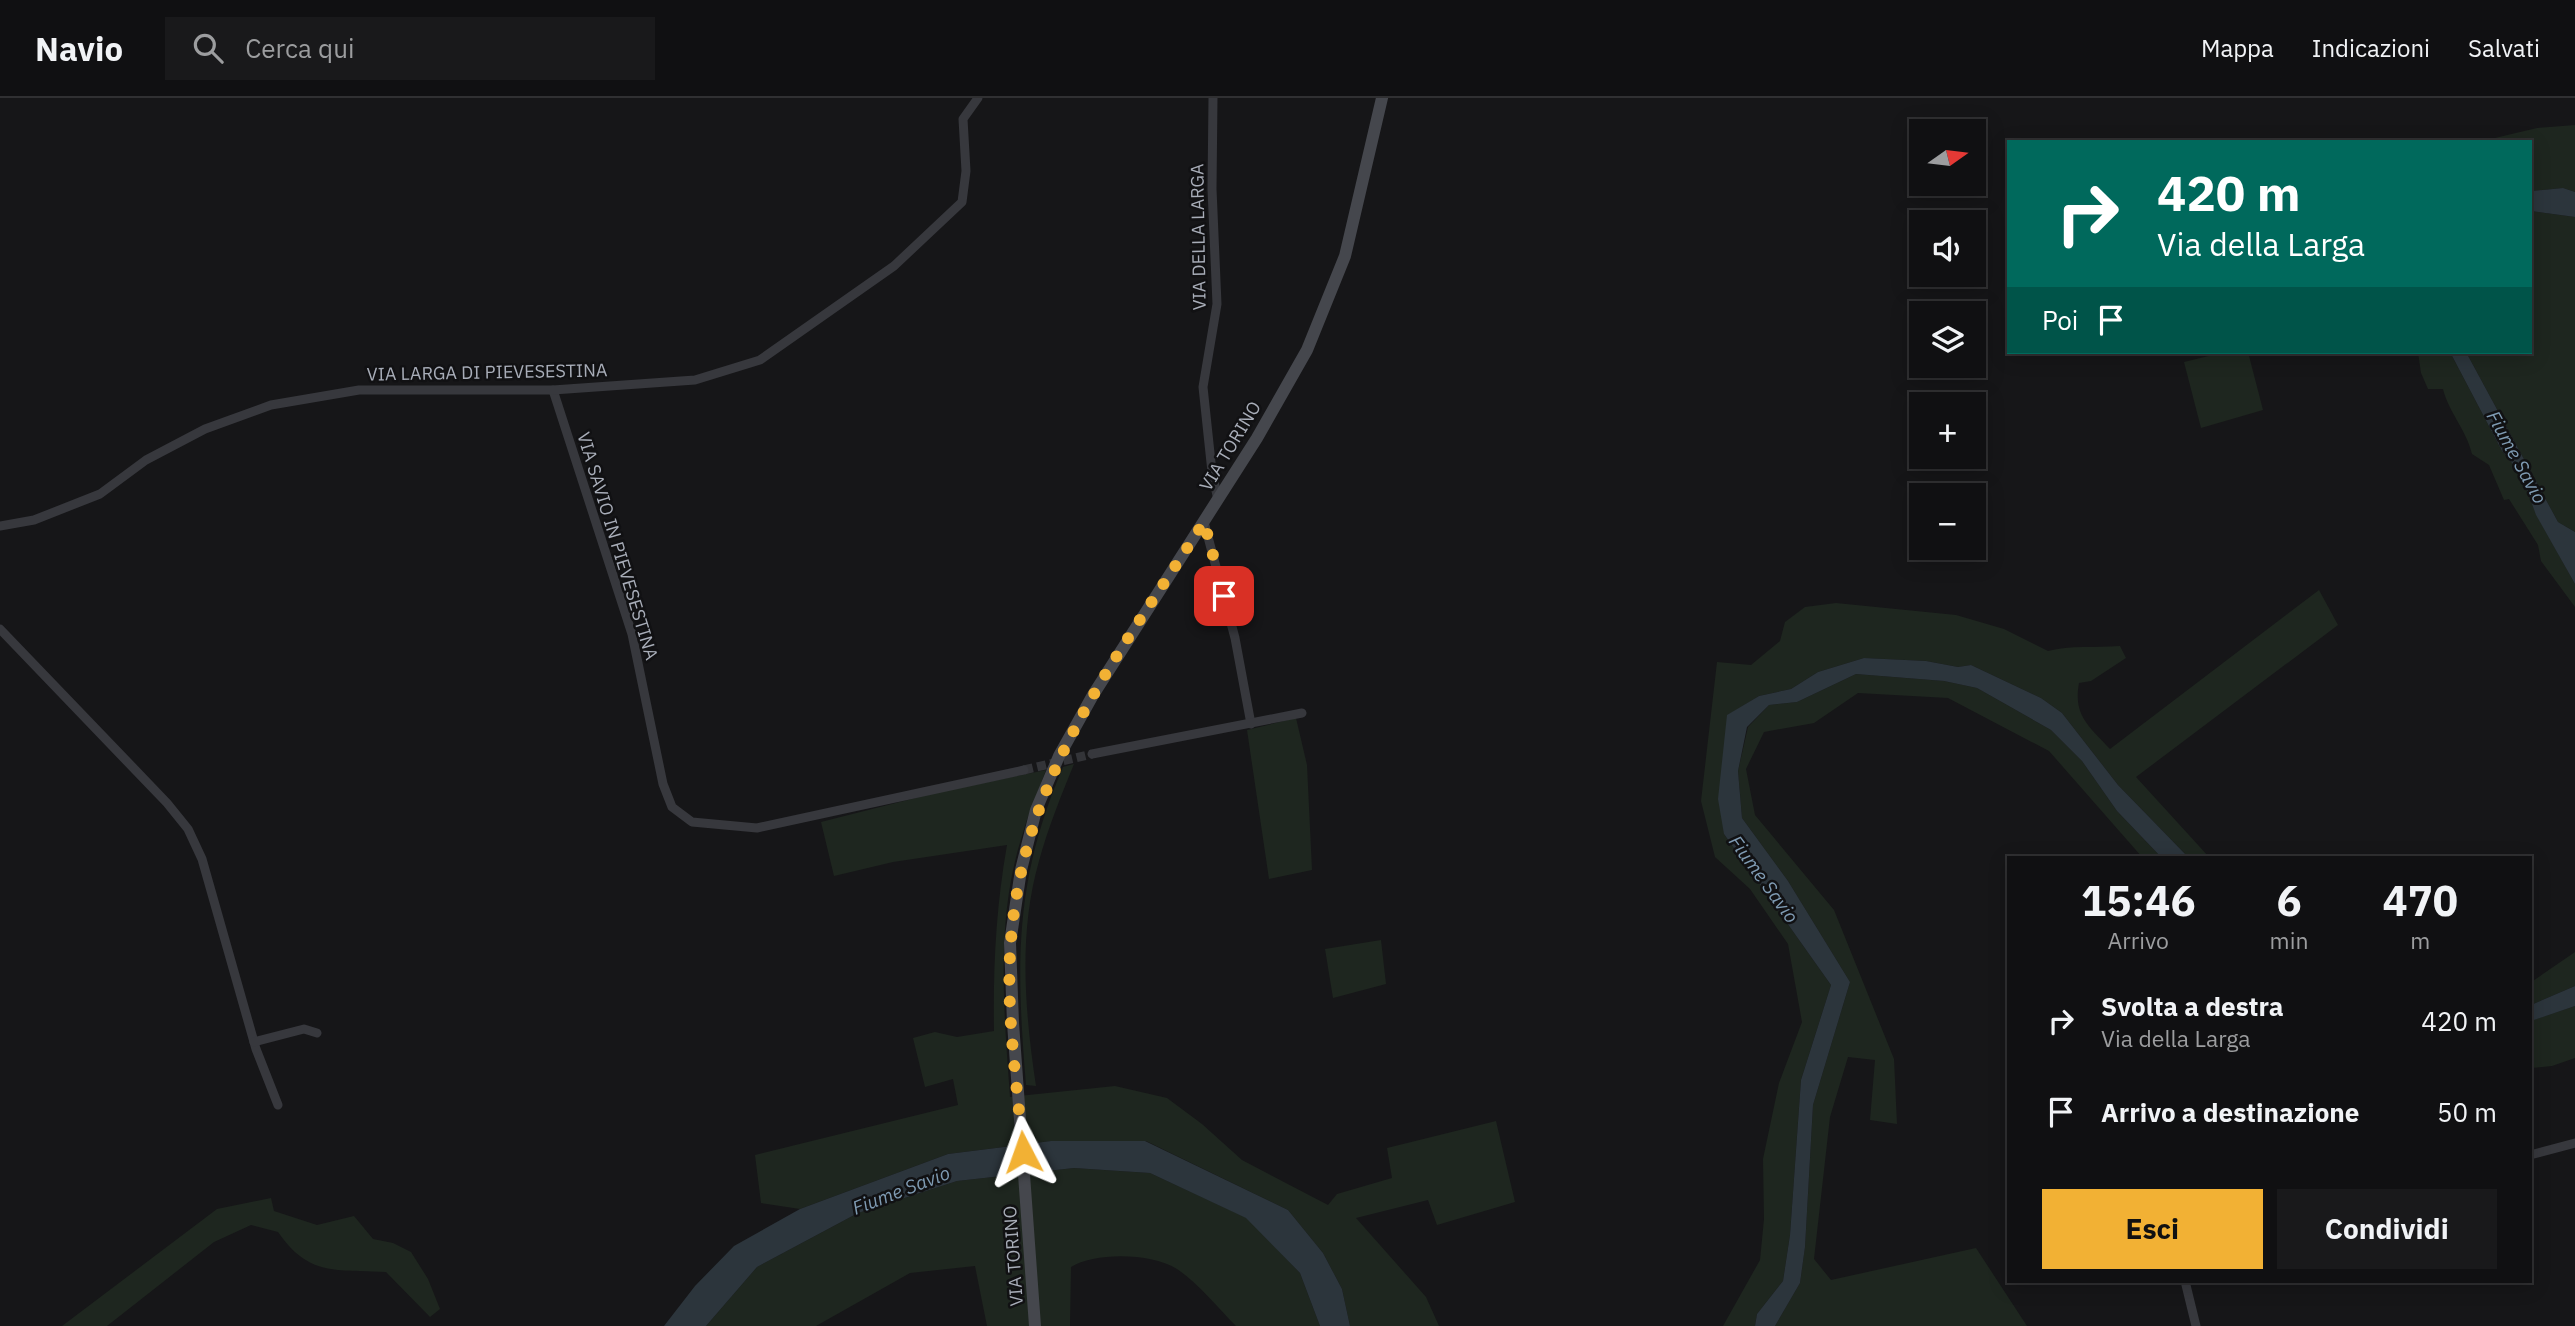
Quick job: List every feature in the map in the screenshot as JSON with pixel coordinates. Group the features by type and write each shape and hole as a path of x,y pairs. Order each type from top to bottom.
{"main road":[{"name":"VIA TORINO","path":"1035,1326 1013,1023 1010,943 1014,904 1036,810 1059,756 1093,695 1219,500 1307,350 1327,304 1357,214 1382,98"}],"street":[{"name":"VIA LARGA DI PIEVESESTINA","path":"0,526 34,520 100,494 146,460 205,429 271,405 359,390 553,390 695,380 760,360 894,267 962,202 966,172 963,119 978,98"},
{"name":"VIA DELLA LARGA","path":"1213,98 1212,190 1217,304 1203,387 1212,472 1219,500"},
{"name":"VIA SAVIO IN PIEVESESTINA","path":"553,390 632,634 663,783 672,807 692,822 757,828 1024,770"},
{"path":"1204,522 1235,638 1251,724"},
{"path":"0,629 167,803 188,829 202,859 254,1042 278,1105"},
{"path":"1092,754 1302,713"},
{"path":"254,1042 304,1029 317,1034"},
{"path":"2532,1154 2575,1143"},
{"path":"2185,1283 2196,1326"}],"shaded area":[{"path":"2575,125 2575,192 2563,188 2532,191 2532,140 2486,140 2537,128"},
{"path":"2532,211 2575,217 2575,532 2558,522 2467,354 2532,354"},
{"path":"2217,354 2249,354 2263,410 2201,428 2184,362"},
{"path":"2418,354 2451,354 2502,451 2521,474 2536,514 2575,584 2575,607 2541,561 2538,545 2509,499 2504,500 2489,465 2472,454 2443,389 2428,389 2421,373"},
{"path":"2319,590 2338,625 2136,777 2208,856 2187,856 2118,785 2062,713 2041,698 1971,665 1958,667 1926,661 1864,658 1818,672 1791,689 1759,696 1728,715 1724,834 1831,985 1801,1080 1790,1235 1783,1281 1757,1314 1755,1326 1723,1326 1760,1260 1764,1219 1763,1159 1779,1083 1802,1022 1788,944 1750,889 1715,857 1701,801 1717,662 1751,665 1780,641 1785,622 1805,607 1836,603 1956,615 2004,629 2048,651 2074,647 2120,646 2126,658 2091,681 2079,683 2078,704 2084,720 2110,749"},
{"path":"1856,674 1944,681 1977,688 2051,730 2082,761 2117,811 2160,856 2141,856 2049,751 1948,698 1858,693 1814,723 1764,732 1746,769 1755,815 1834,910 1894,1059 1897,1124 1870,1120 1875,1060 1848,1057 1830,1117 1814,1259 1831,1280 1976,1248 2027,1326 1775,1326 1800,1283 1805,1247 1813,1105 1850,982 1788,881 1742,818 1738,771 1748,727 1769,705 1797,702"},
{"path":"1296,718 1307,765 1312,870 1269,879 1247,730"},
{"path":"1074,764 1055,812 1032,889 1026,973 1036,1086 1026,1085 1020,961 1027,886 1047,808 1063,767"},
{"path":"1046,770 1022,836 1008,900 1004,999 1010,1097 1115,1086 1167,1098 1202,1124 1242,1160 1328,1205 1337,1194 1392,1178 1387,1148 1496,1121 1515,1202 1437,1225 1428,1200 1356,1218 1426,1297 1439,1326 1350,1326 1342,1289 1323,1253 1288,1210 1146,1141 1051,1141 948,1154 800,1209 761,1203 755,1155 958,1105 953,1079 925,1087 913,1038 935,1032 957,1037 994,1031 996,938 1007,845 893,862 834,876 821,822 935,793"},
{"path":"1381,940 1386,984 1333,998 1325,949"},
{"path":"2575,952 2575,986 2532,1005 2532,982"},
{"path":"2575,1006 2575,1058 2552,1066 2532,1068 2532,1020"},
{"path":"1074,1168 1150,1173 1247,1218 1300,1273 1320,1326 1236,1326 1200,1288 1177,1269 1153,1260 1124,1256 1094,1259 1071,1267 1070,1326 987,1326 975,1266 910,1273 816,1326 706,1326 757,1267 858,1213 957,1181"},
{"path":"271,1198 274,1211 317,1225 354,1216 373,1239 393,1243 411,1252 428,1279 440,1309 430,1317 386,1272 338,1270 313,1264 289,1247 278,1232 251,1225 214,1242 107,1326 62,1326 217,1209"}],"water":[{"path":"2563,188 2575,192 2575,217 2532,211 2532,191"},
{"name":"Fiume Savio","path":"2451,354 2467,354 2558,522 2575,532 2575,584 2536,515 2521,474 2502,451"},
{"name":"Fiume Savio","path":"1864,658 1926,661 1958,667 1971,665 2041,698 2062,713 2118,785 2187,856 2160,856 2117,811 2082,761 2051,730 1977,688 1944,681 1856,674 1797,702 1769,705 1747,727 1738,771 1742,818 1788,881 1850,982 1813,1105 1805,1247 1800,1283 1775,1326 1755,1326 1757,1314 1783,1281 1790,1235 1801,1080 1831,985 1724,834 1718,799 1727,715 1759,696 1791,689 1818,672"},
{"path":"2575,986 2575,1006 2532,1021 2532,1005"},
{"name":"Fiume Savio","path":"1051,1141 1145,1141 1288,1210 1323,1253 1342,1289 1350,1326 1320,1326 1300,1273 1246,1218 1150,1173 1074,1168 957,1181 858,1213 757,1267 706,1326 664,1326 695,1286 734,1246 800,1209 948,1154"}],"tunnel":[{"path":"1024,770 1092,754"}],"route":[{"path":"1023,1152 1010,981 1010,943 1014,904 1036,810 1059,756 1093,695 1204,522 1224,596"}]}
